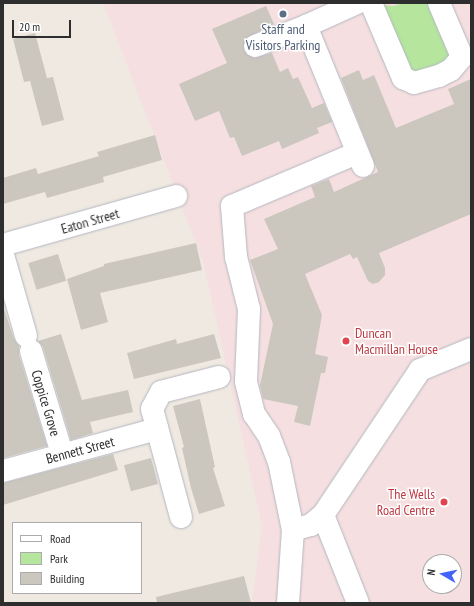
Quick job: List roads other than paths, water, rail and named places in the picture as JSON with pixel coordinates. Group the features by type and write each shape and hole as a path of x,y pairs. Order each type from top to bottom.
{"street":[{"path":"255,46 306,26 357,3"},
{"path":"371,3 403,78 414,83 439,76 451,70 462,57 440,3"},
{"path":"288,603 293,530 279,462 269,436 254,414 246,382 249,309 236,257 232,206 360,159 306,26"},
{"name":"Eaton Street","path":"3,245 76,232 176,196"},
{"name":"Coppice Grove","path":"3,255 62,454"},
{"path":"293,530 311,525 323,515 420,370 471,348"},
{"path":"181,517 157,429 161,392 219,377"},
{"name":"Bennett Street","path":"3,471 157,429"},
{"path":"323,515 358,603"}],"place":[{"name":"Staff and Visitors Parking","path":"283,14"},
{"name":"Duncan Macmillan House","path":"346,341"},
{"name":"The Wells Road Centre","path":"444,502"}]}
